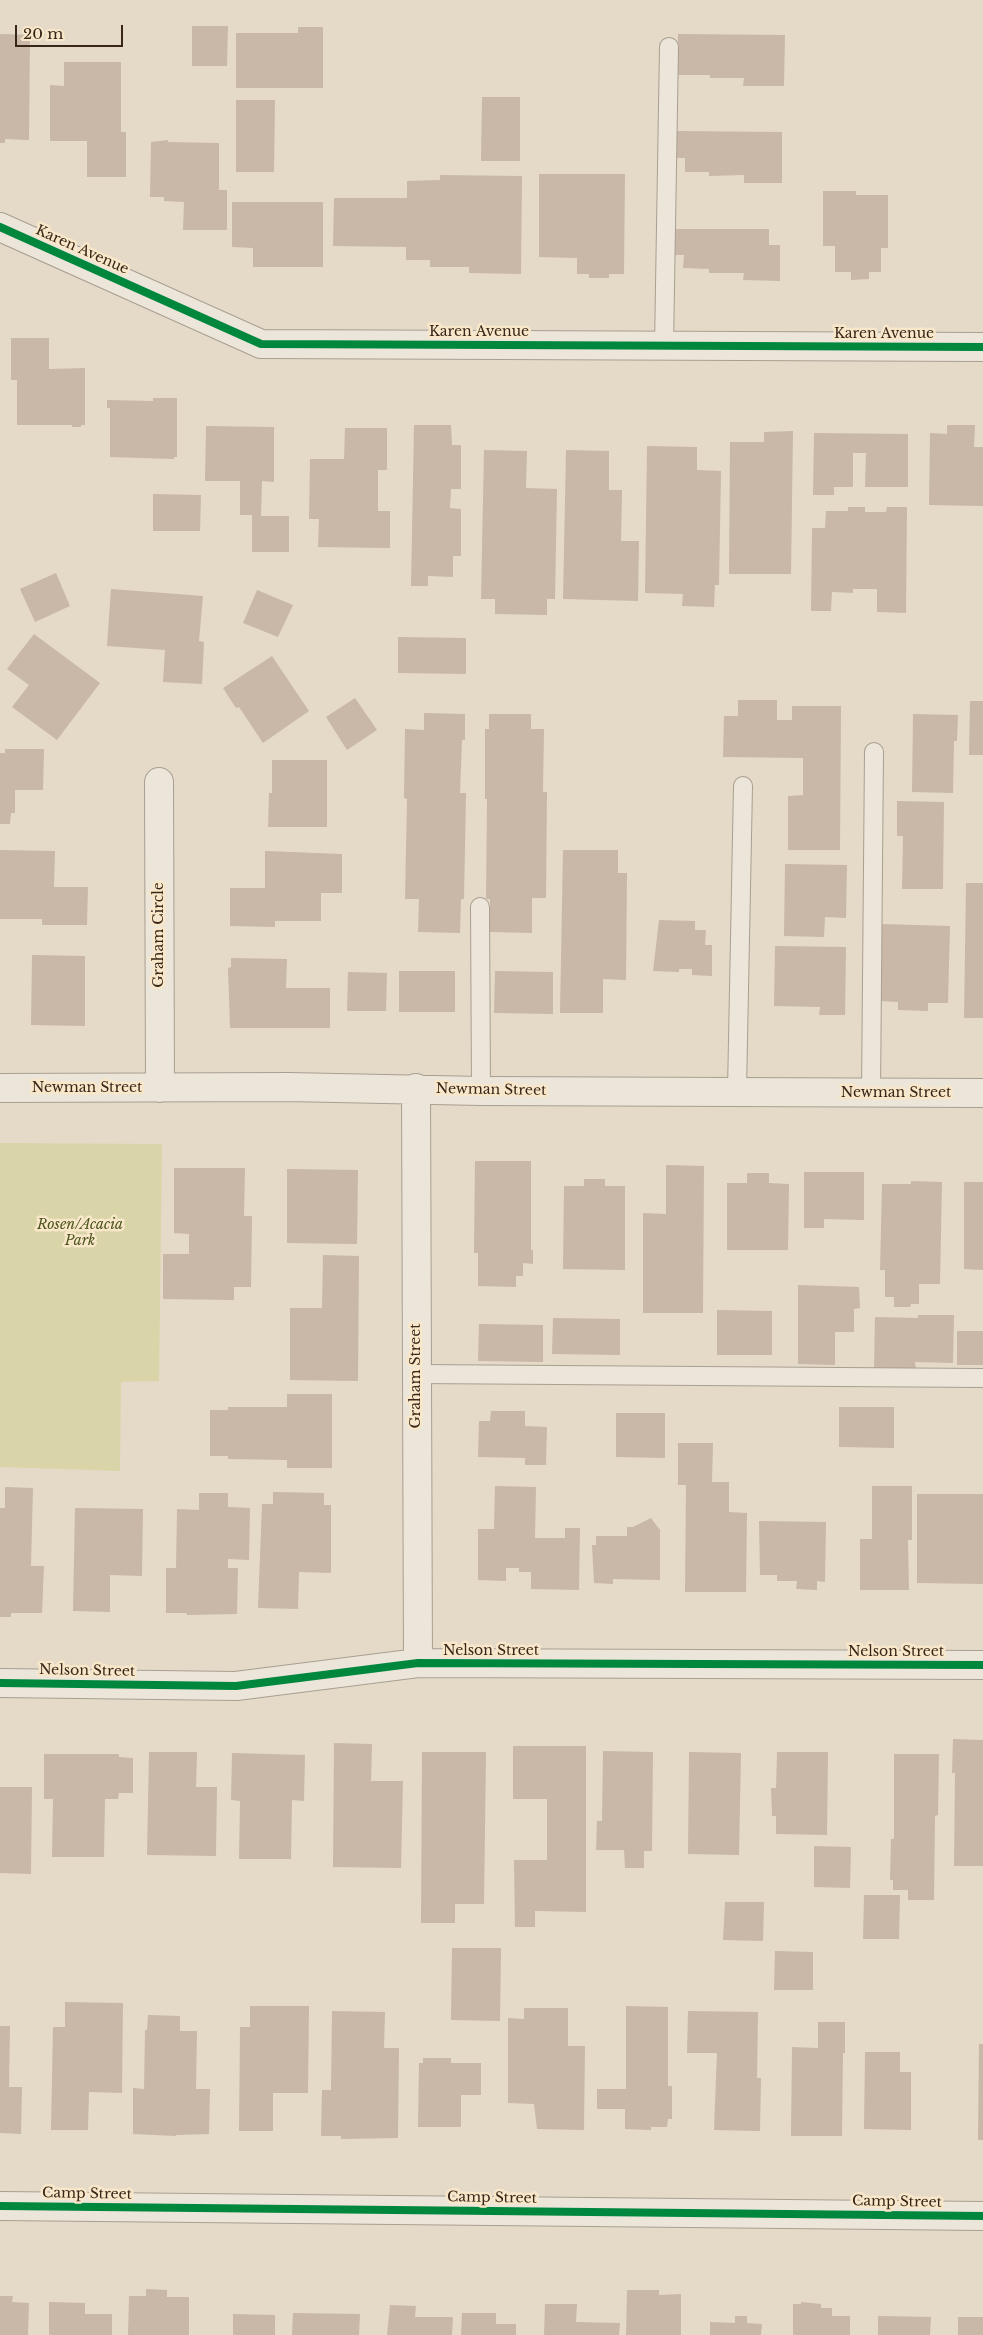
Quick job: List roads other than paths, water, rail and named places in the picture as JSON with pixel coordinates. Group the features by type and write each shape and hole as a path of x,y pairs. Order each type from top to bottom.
{"street":[{"name":"Karen Avenue","path":"0,227 262,344 983,347"},
{"name":"Graham Circle","path":"159,782 160,1088"},
{"name":"Newman Street","path":"0,1088 416,1088 481,1091 983,1093"},
{"name":"Graham Street","path":"416,1088 418,1663"},
{"name":"Nelson Street","path":"0,1682 236,1686 418,1663 983,1665"},
{"name":"Camp Street","path":"0,2206 983,2216"}],"lane":[{"path":"664,346 669,46"},
{"path":"871,1093 874,752"},
{"path":"737,1091 743,786"},
{"path":"480,907 481,1091"},
{"path":"416,1374 983,1378"}],"park label":[{"name":"Rosen/Acacia Park","path":"80,1234"}]}
